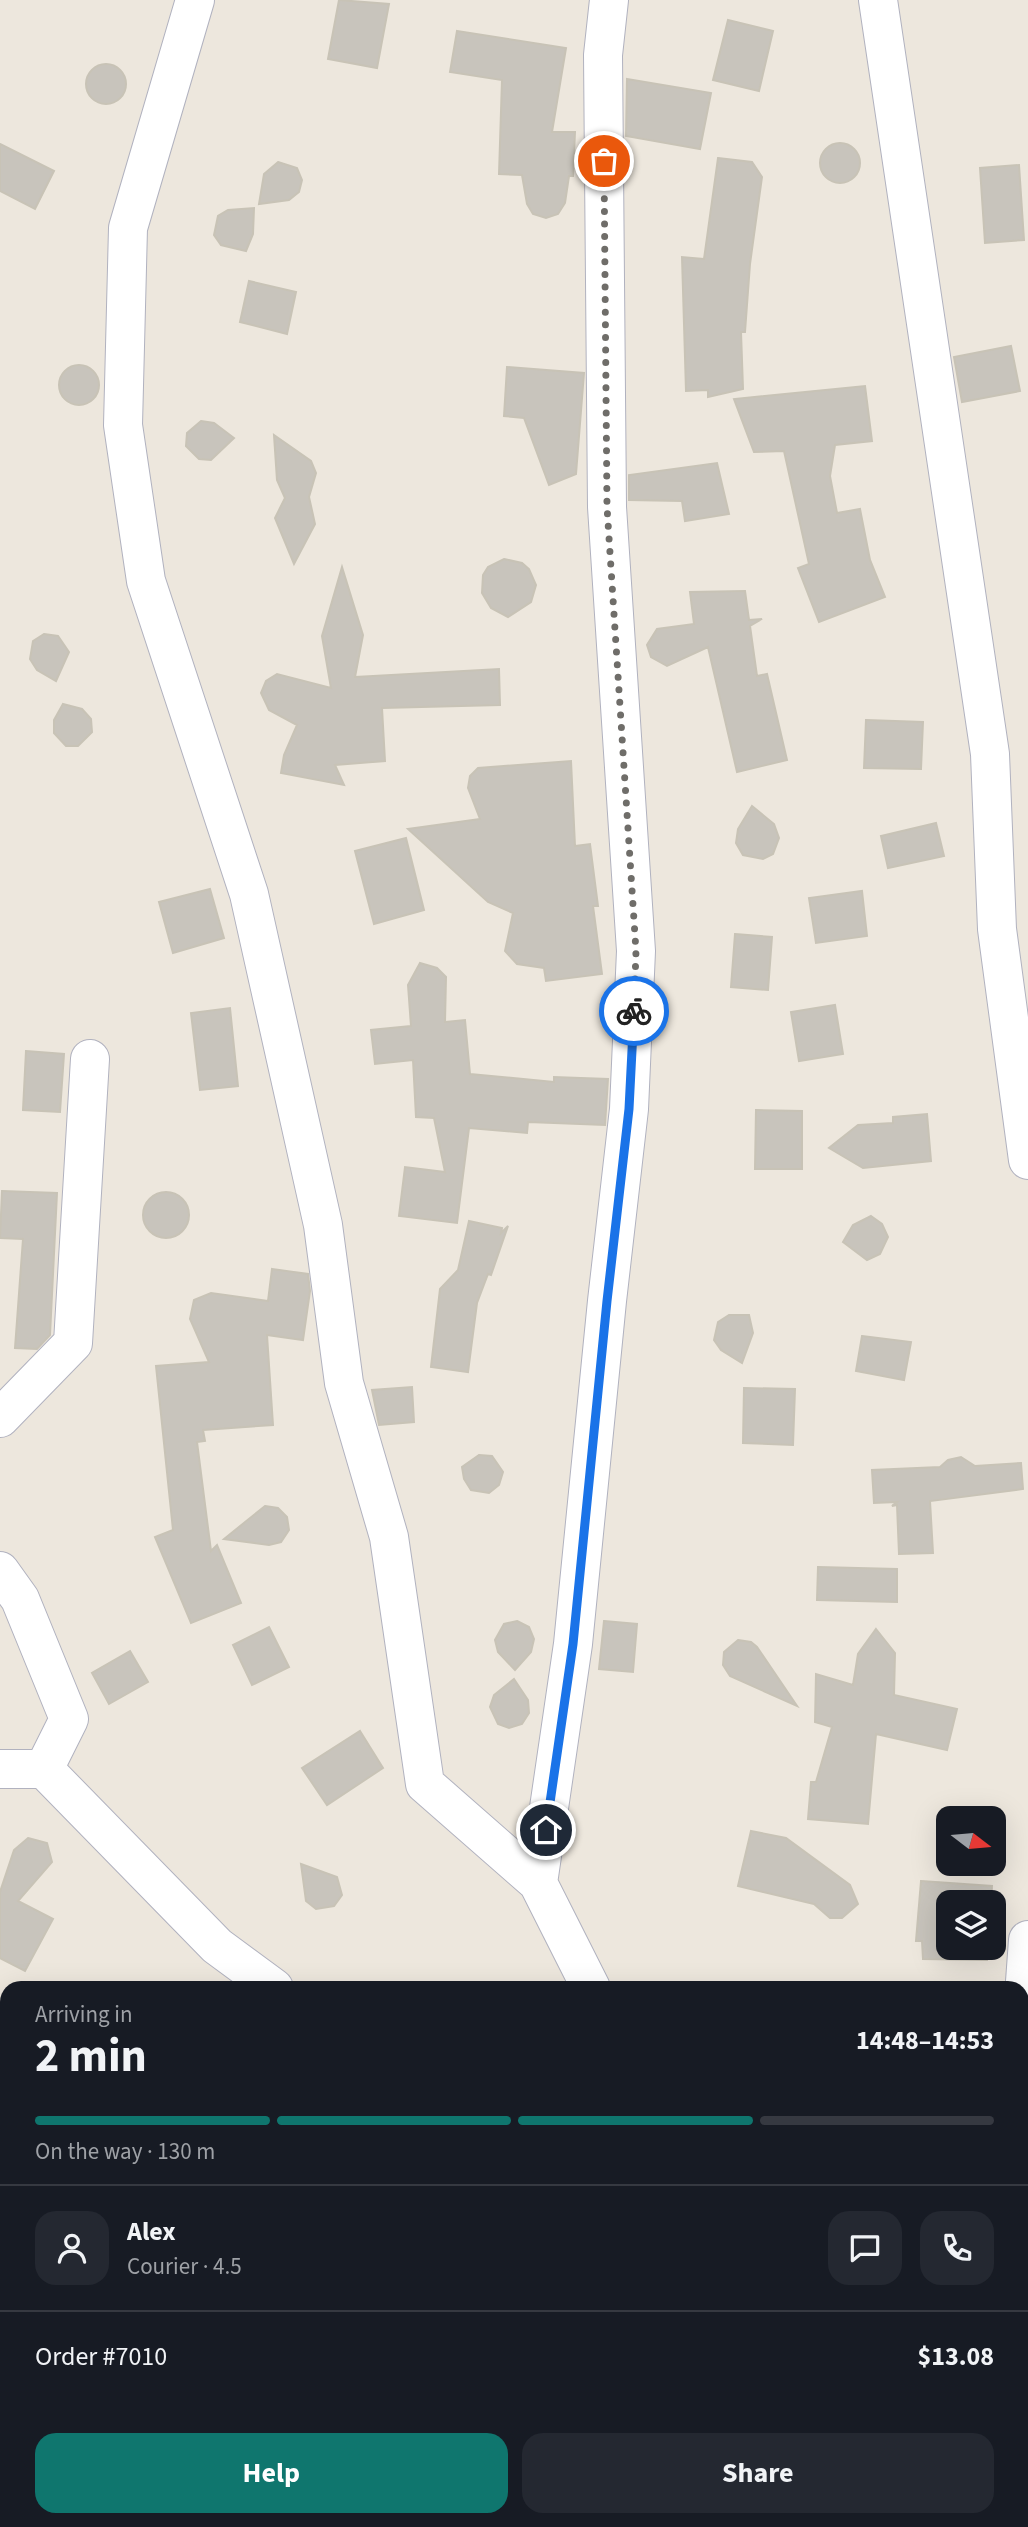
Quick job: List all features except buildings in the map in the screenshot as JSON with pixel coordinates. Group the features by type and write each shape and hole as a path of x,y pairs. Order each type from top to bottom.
{"street":[{"path":"195,0 128,228 123,425 146,581 249,894 323,1225 344,1383 389,1537 425,1784 538,1883 587,1981"},
{"path":"538,1883 573,1644 629,1109 636,951 607,507 603,55 609,0"},
{"path":"878,0 990,754 997,929 1028,1160"},
{"path":"0,1418 72,1343 90,1059"},
{"path":"0,1571 20,1599 69,1719 44,1769"},
{"path":"0,1769 44,1769 217,1946 264,1981"},
{"path":"1025,1981 1028,1940"}],"way so far":[{"path":"604,161 607,507 636,951 634,1011"}],"route":[{"path":"546,1830 573,1644 629,1109 634,1011"}]}
